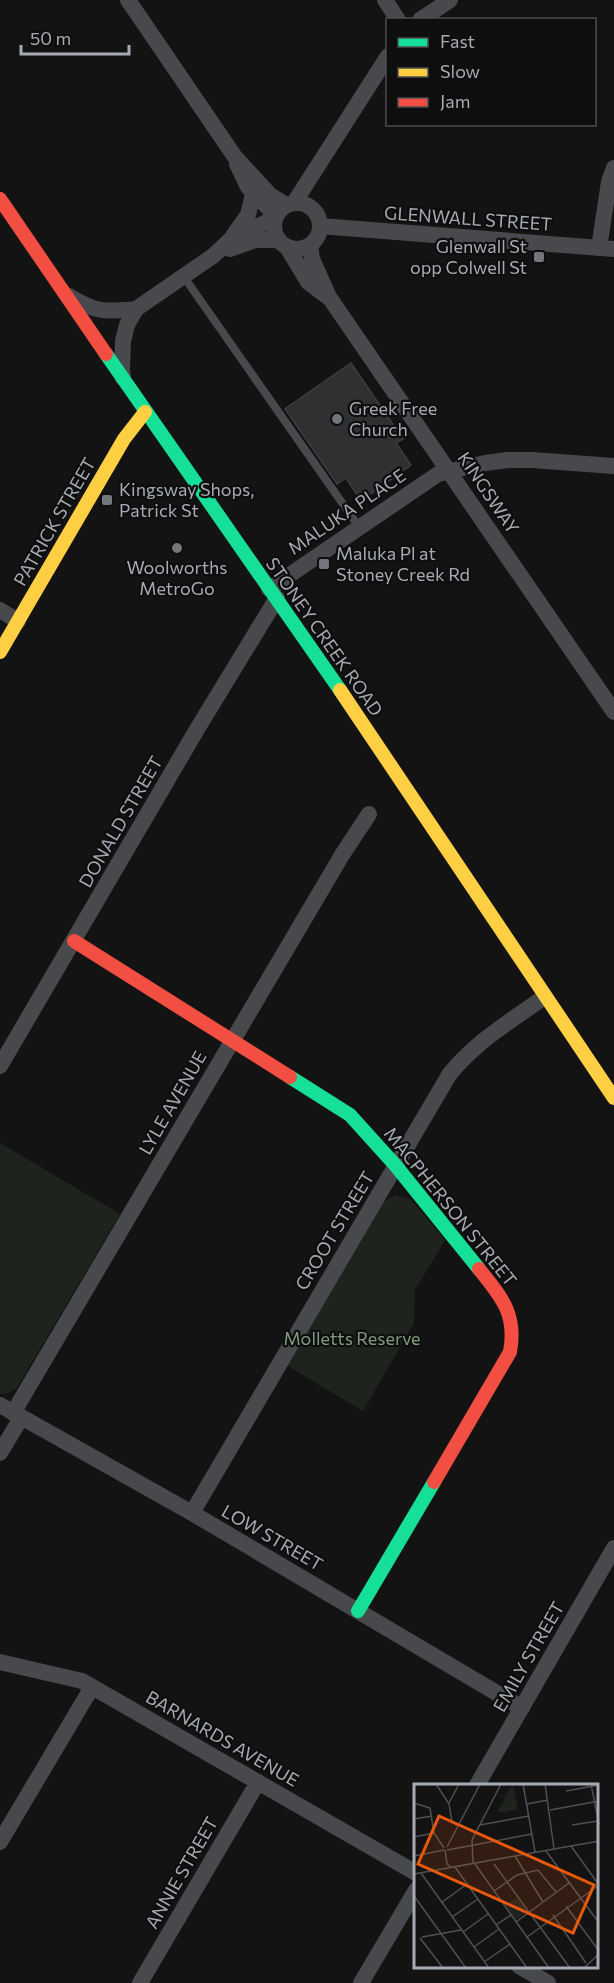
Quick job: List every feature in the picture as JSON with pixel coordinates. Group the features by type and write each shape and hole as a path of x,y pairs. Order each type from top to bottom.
{"street":[{"path":"128,0 235,157 270,195 288,210"},
{"path":"385,0 397,18"},
{"path":"423,18 450,0"},
{"path":"231,239 288,210 307,197 311,177 386,59"},
{"path":"213,256 255,240 303,248 315,240 320,226 319,219 288,210 253,194 243,180 235,157"},
{"path":"607,248 609,182 614,168"},
{"path":"124,381 123,341 127,325 136,309 213,256 231,239 248,215 253,194"},
{"name":"STONEY CREEK ROAD","path":"0,199 145,412 273,594 614,1098"},
{"path":"283,243 274,229 288,210"},
{"name":"GLENWALL STREET","path":"320,226 607,248"},
{"name":"KINGSWAY","path":"283,243 308,282 329,297"},
{"name":"KINGSWAY","path":"310,245 312,259 329,297 614,712"},
{"path":"64,292 94,309 110,311 136,309"},
{"name":"PATRICK STREET","path":"0,652 124,439 145,412"},
{"name":"MALUKA PLACE","path":"273,594 359,527 431,478 449,471 508,460 614,466"},
{"name":"DONALD STREET","path":"0,1066 196,731 273,594"},
{"path":"0,610 18,621"},
{"name":"LYLE AVENUE","path":"0,1454 11,1412 342,855 369,814"},
{"name":"MACPHERSON STREET","path":"74,941 350,1115 396,1166 501,1297 511,1316 514,1337 510,1352 358,1611"},
{"name":"CROOT STREET","path":"192,1513 449,1075 478,1044 544,997"},
{"name":"LOW STREET","path":"11,1412 192,1513 522,1708"},
{"name":"EMILY STREET","path":"478,1784 614,1548"},
{"name":"BARNARDS AVENUE","path":"0,1662 70,1677 92,1687 414,1872"},
{"path":"0,1842 92,1687"},
{"name":"ANNIE STREET","path":"140,1983 258,1782"},
{"path":"361,1983 414,1893"},
{"path":"522,1968 548,1983"}],"lane":[{"path":"184,277 359,527"}],"green space":[{"path":"0,1143 120,1214 18,1386 5,1394 0,1394"},
{"name":"Molletts Reserve","path":"396,1195 410,1199 445,1240 415,1290 414,1323 363,1411 286,1365 384,1201"}],"building":[{"path":"351,363 403,439 396,443 411,465 361,501 346,478 337,484 285,409"}],"traffic: fast":[{"path":"106,354 340,690"},
{"path":"290,1077 350,1115 396,1166 479,1269"},
{"path":"358,1611 434,1482"}],"traffic: slow":[{"path":"0,652 124,439 145,412"},
{"path":"340,690 614,1098"}],"traffic: jam":[{"path":"0,199 106,354"},
{"path":"74,941 290,1077"},
{"path":"434,1482 510,1352 512,1338 509,1316 500,1297 479,1269"}],"place":[{"name":"Glenwall St opp Colwell St","path":"539,257"},
{"name":"Greek Free Church","path":"337,419"},
{"name":"Kingsway Shops, Patrick St","path":"107,500"},
{"name":"Woolworths MetroGo","path":"177,548"},
{"name":"Maluka Pl at Stoney Creek Rd","path":"324,564"}]}
